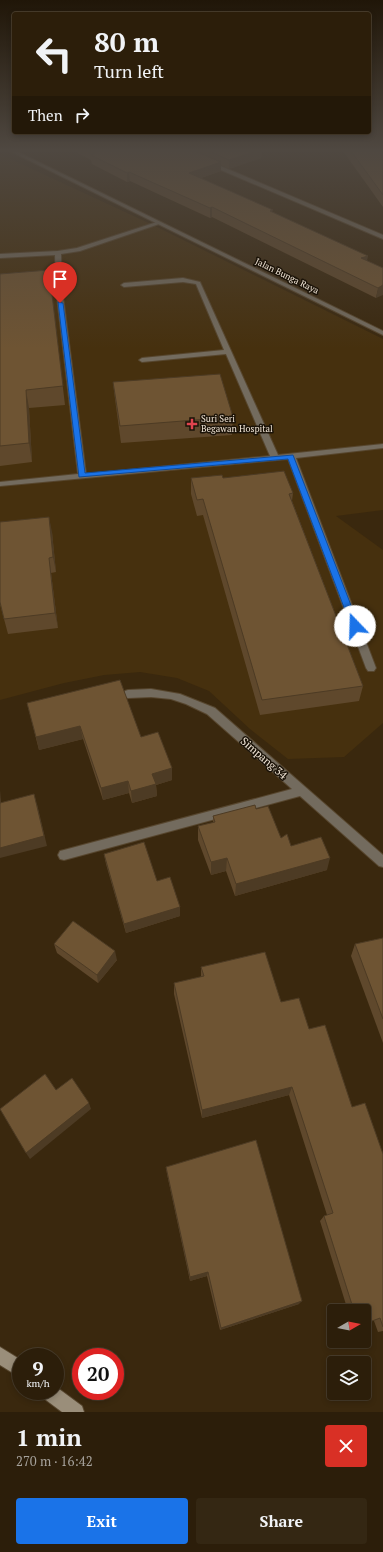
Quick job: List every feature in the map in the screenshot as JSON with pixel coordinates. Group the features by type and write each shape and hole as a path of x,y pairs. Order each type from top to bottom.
{"main road":[{"path":"0,1355 12,1364"},
{"path":"60,1400 76,1412"}],"street":[{"name":"Jalan Bunga Raya","path":"147,217 383,333"},
{"path":"335,217 383,237"},
{"path":"0,256 58,253 78,250 159,223"},
{"path":"58,253 54,282 82,476"},
{"path":"124,285 183,280 198,283 275,458"},
{"path":"142,360 228,352"},
{"path":"0,484 275,458 383,446"},
{"path":"291,456 371,668"},
{"name":"Simpang 34","path":"128,694 149,692 171,694 189,700 211,711 383,862"},
{"path":"64,855 301,791"}],"shaded area":[{"name":"Suri Seri Begawan Hospital","path":"0,217 136,217 383,339 383,510 336,516 383,550 383,723 344,757 288,759 250,729 209,691 177,678 140,672 104,675 64,683 0,700"}],"building":[{"path":"232,217 283,217 368,256 361,258 383,268 383,285 378,288"},
{"path":"49,270 63,386 26,390 29,443 0,446 0,274"},
{"path":"220,374 233,417 120,426 113,382"},
{"path":"284,471 293,493 289,494 363,686 262,700 203,499 197,500 191,478 222,475 223,478"},
{"path":"49,517 53,557 49,558 55,613 4,619 0,602 0,522"},
{"path":"120,680 141,737 158,732 172,768 152,774 156,784 131,791 128,781 101,788 80,726 36,737 27,703"},
{"path":"34,794 44,836 0,848 0,803"},
{"path":"255,805 256,809 268,806 281,838 287,834 291,846 321,837 330,858 236,884 227,858 211,862 198,826 215,822 213,816"},
{"path":"144,842 157,881 170,877 180,907 124,924 104,854"},
{"path":"73,921 115,951 97,975 54,944"},
{"path":"383,938 383,1019 355,944"},
{"path":"265,952 281,1002 299,998 309,1029 325,1025 352,1107 365,1103 383,1154 383,1327 380,1318 371,1321 371,1304 352,1304 324,1216 333,1213 292,1087 202,1110 174,983 204,976 201,967"},
{"path":"45,1074 56,1090 72,1078 89,1103 26,1153 0,1109"},
{"path":"256,1140 302,1301 221,1328 208,1272 190,1277 166,1167"}],"place":[{"name":"Suri Seri Begawan Hospital","path":"192,424"}],"route":[{"path":"60,303 82,476 291,456 355,626"}]}
